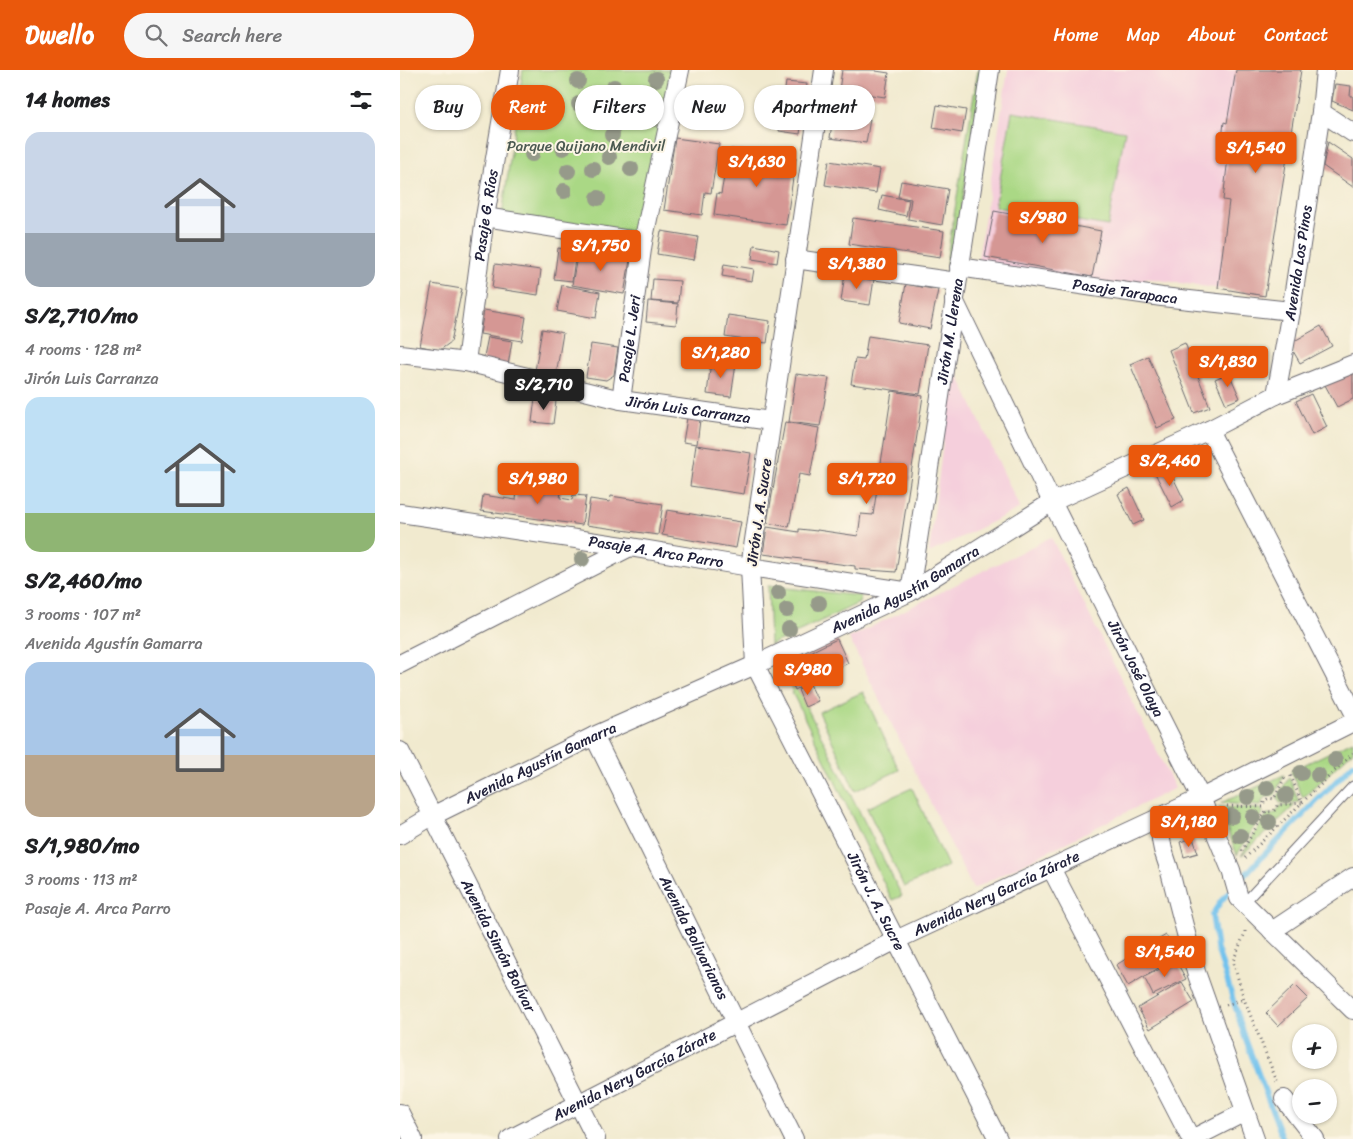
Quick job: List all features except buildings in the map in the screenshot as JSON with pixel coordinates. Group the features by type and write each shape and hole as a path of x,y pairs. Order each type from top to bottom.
{"street":[{"name":"Pasaje G. Ríos","path":"466,362 485,217 510,70"},
{"name":"Pasaje L. Jeri","path":"621,400 643,242 680,70"},
{"name":"Jirón M. Llerena","path":"910,592 990,70"},
{"name":"Avenida Los Pinos","path":"1276,395 1291,311 1325,70"},
{"name":"Jirón J. A. Sucre","path":"819,71 795,259 750,568 755,665 998,1139"},
{"path":"1320,112 1353,133"},
{"path":"485,217 643,242"},
{"name":"Pasaje Tarapaca","path":"795,259 958,274 1291,311"},
{"name":"Jirón José Olaya","path":"954,300 1052,502 1201,798 1234,867 1242,900 1353,1010"},
{"name":"Jirón Luis Carranza","path":"400,354 466,362 621,400 772,421"},
{"name":"Avenida Agustín Gamarra","path":"400,835 432,816 594,736 755,665 910,592 1052,502 1209,430 1276,395 1353,364"},
{"path":"1209,430 1353,711"},
{"name":"Pasaje A. Arca Parro","path":"400,513 630,547 750,568 910,592"},
{"path":"400,664 630,547"},
{"name":"Avenida Nery García Zárate","path":"510,1139 896,940 1201,798 1353,722"},
{"name":"Avenida Bolivarianos","path":"594,736 794,1139"},
{"name":"Avenida Simón Bolívar","path":"400,751 596,1139"},
{"path":"1162,816 1163,850 1196,972 1255,1139"},
{"path":"1051,868 1191,1139 1245,1112"},
{"path":"1272,931 1353,877"},
{"path":"1284,1099 1316,1139"},
{"path":"400,1113 413,1139"}],"lane":[{"path":"1242,900 1353,786"}],"path":[{"path":"1234,867 1353,753"},
{"path":"1274,799 1288,769 1302,803"},
{"path":"1234,867 1236,859 1264,809 1264,802 1271,798 1278,804"},
{"path":"1278,804 1302,803"},
{"path":"1226,806 1264,809 1274,812 1278,804"},
{"path":"1242,900 1245,933 1233,961 1244,999 1284,1099"},
{"path":"1218,1008 1244,999"}],"shaded area":[{"path":"1008,70 1300,70 1264,295 1145,278 1142,292 977,266"},
{"path":"953,364 1020,508 929,553"},
{"path":"1051,537 1175,788 973,889 849,638"}],"green space":[{"name":"Parque Quijano Mendivil","path":"523,70 671,70 664,118 664,85 575,85 575,130 662,130 646,242 501,222 514,130 565,130 565,85 521,85"},
{"path":"978,70 984,70 952,264 946,263"},
{"path":"1012,112 1125,131 1108,226 995,207"},
{"path":"768,586 861,596 859,603 770,645"},
{"path":"789,676 795,689 798,690 902,896 892,900 792,692"},
{"path":"863,692 899,770 855,791 819,712"},
{"path":"1353,741 1353,751 1303,798 1291,771"},
{"path":"1284,775 1274,796 1263,799 1261,806 1221,803"},
{"path":"1289,777 1299,802 1280,803 1277,798"},
{"path":"912,788 948,866 904,887 867,808"},
{"path":"1295,805 1241,856 1267,814 1275,813 1280,806"},
{"path":"1219,807 1261,809 1263,812 1237,855"}],"waterway":[{"path":"1283,1139 1245,1038 1217,948 1212,915 1221,901 1256,863 1353,764"}]}
